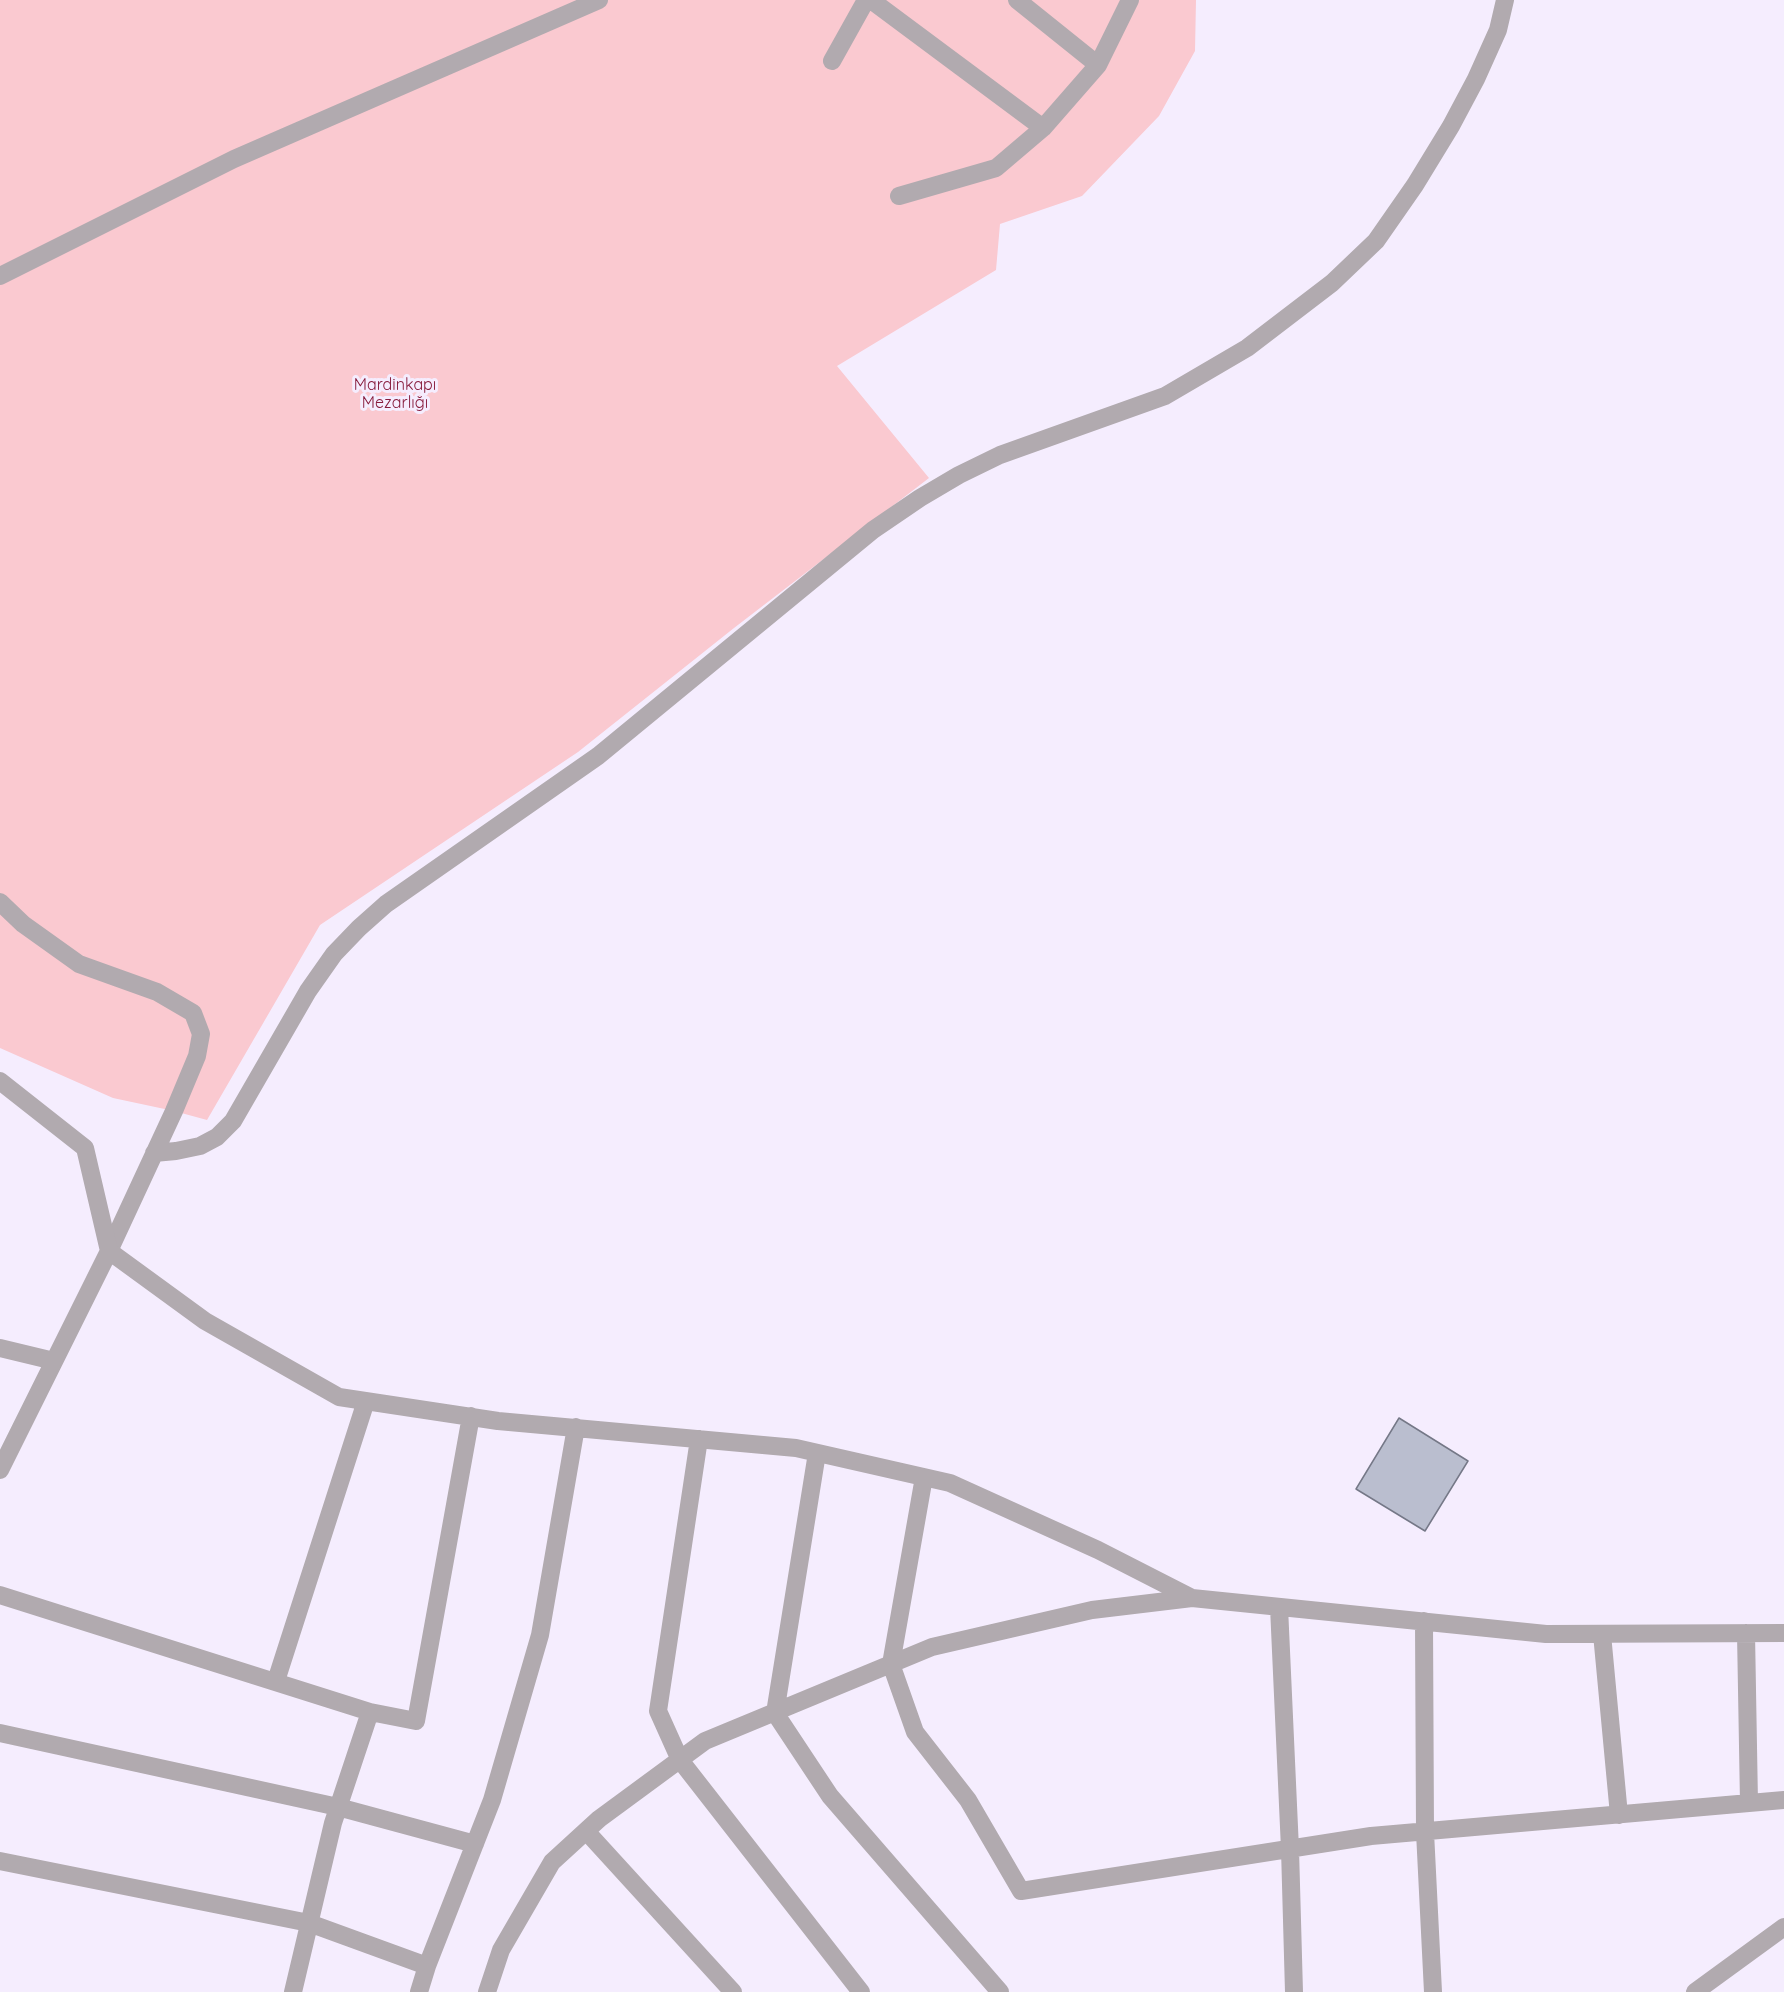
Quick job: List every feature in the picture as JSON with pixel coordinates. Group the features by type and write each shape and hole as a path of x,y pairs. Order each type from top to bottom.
{"street":[{"path":"0,276 234,159 599,0"},
{"path":"832,61 866,0"},
{"path":"871,0 1043,128"},
{"path":"1017,0 1098,65"},
{"path":"898,196 996,168 1043,128 1098,65 1130,0"},
{"path":"154,1153 200,1146 217,1137 233,1121 308,991 334,954 386,904 598,756 873,530 920,498 1000,455 1165,396 1247,348 1332,282 1376,241 1439,146 1476,79 1494,40 1505,0"},
{"path":"0,902 23,924 80,964 157,992 194,1013 201,1034 197,1056 109,1251 0,1470"},
{"path":"0,1081 85,1148 109,1251 204,1321 339,1397 576,1428 796,1448 950,1483 1098,1550 1192,1598"},
{"path":"0,1348 54,1360"},
{"path":"276,1681 366,1401"},
{"path":"0,1594 370,1712 416,1721 471,1416"},
{"path":"419,1992 492,1800 540,1635 576,1428"},
{"path":"699,1439 658,1711 680,1760 861,1992"},
{"path":"817,1453 775,1713 830,1796 1000,1992"},
{"path":"924,1477 891,1664 915,1732 968,1800 1021,1891 1371,1836 1784,1800"},
{"path":"487,1992 501,1950 552,1862 599,1819 705,1741 932,1647 1092,1610 1192,1598 1546,1634 1784,1633"},
{"path":"1279,1607 1294,1992"},
{"path":"1424,1621 1425,1832 1433,1992"},
{"path":"1746,1633 1749,1803"},
{"path":"1602,1634 1619,1815"},
{"path":"293,1992 333,1823 370,1712"},
{"path":"0,1733 338,1807 475,1844"},
{"path":"586,1831 733,1992"},
{"path":"0,1861 309,1923 427,1966"},
{"path":"1695,1992 1784,1927"}],"green space":[{"name":"Mardinkapı Mezarlığı","path":"0,0 1196,0 1195,51 1159,116 1082,196 1000,224 996,270 837,366 929,478 578,752 320,925 207,1120 113,1098 0,1048"}],"building":[{"path":"1399,1418 1468,1461 1425,1531 1356,1489"}]}
